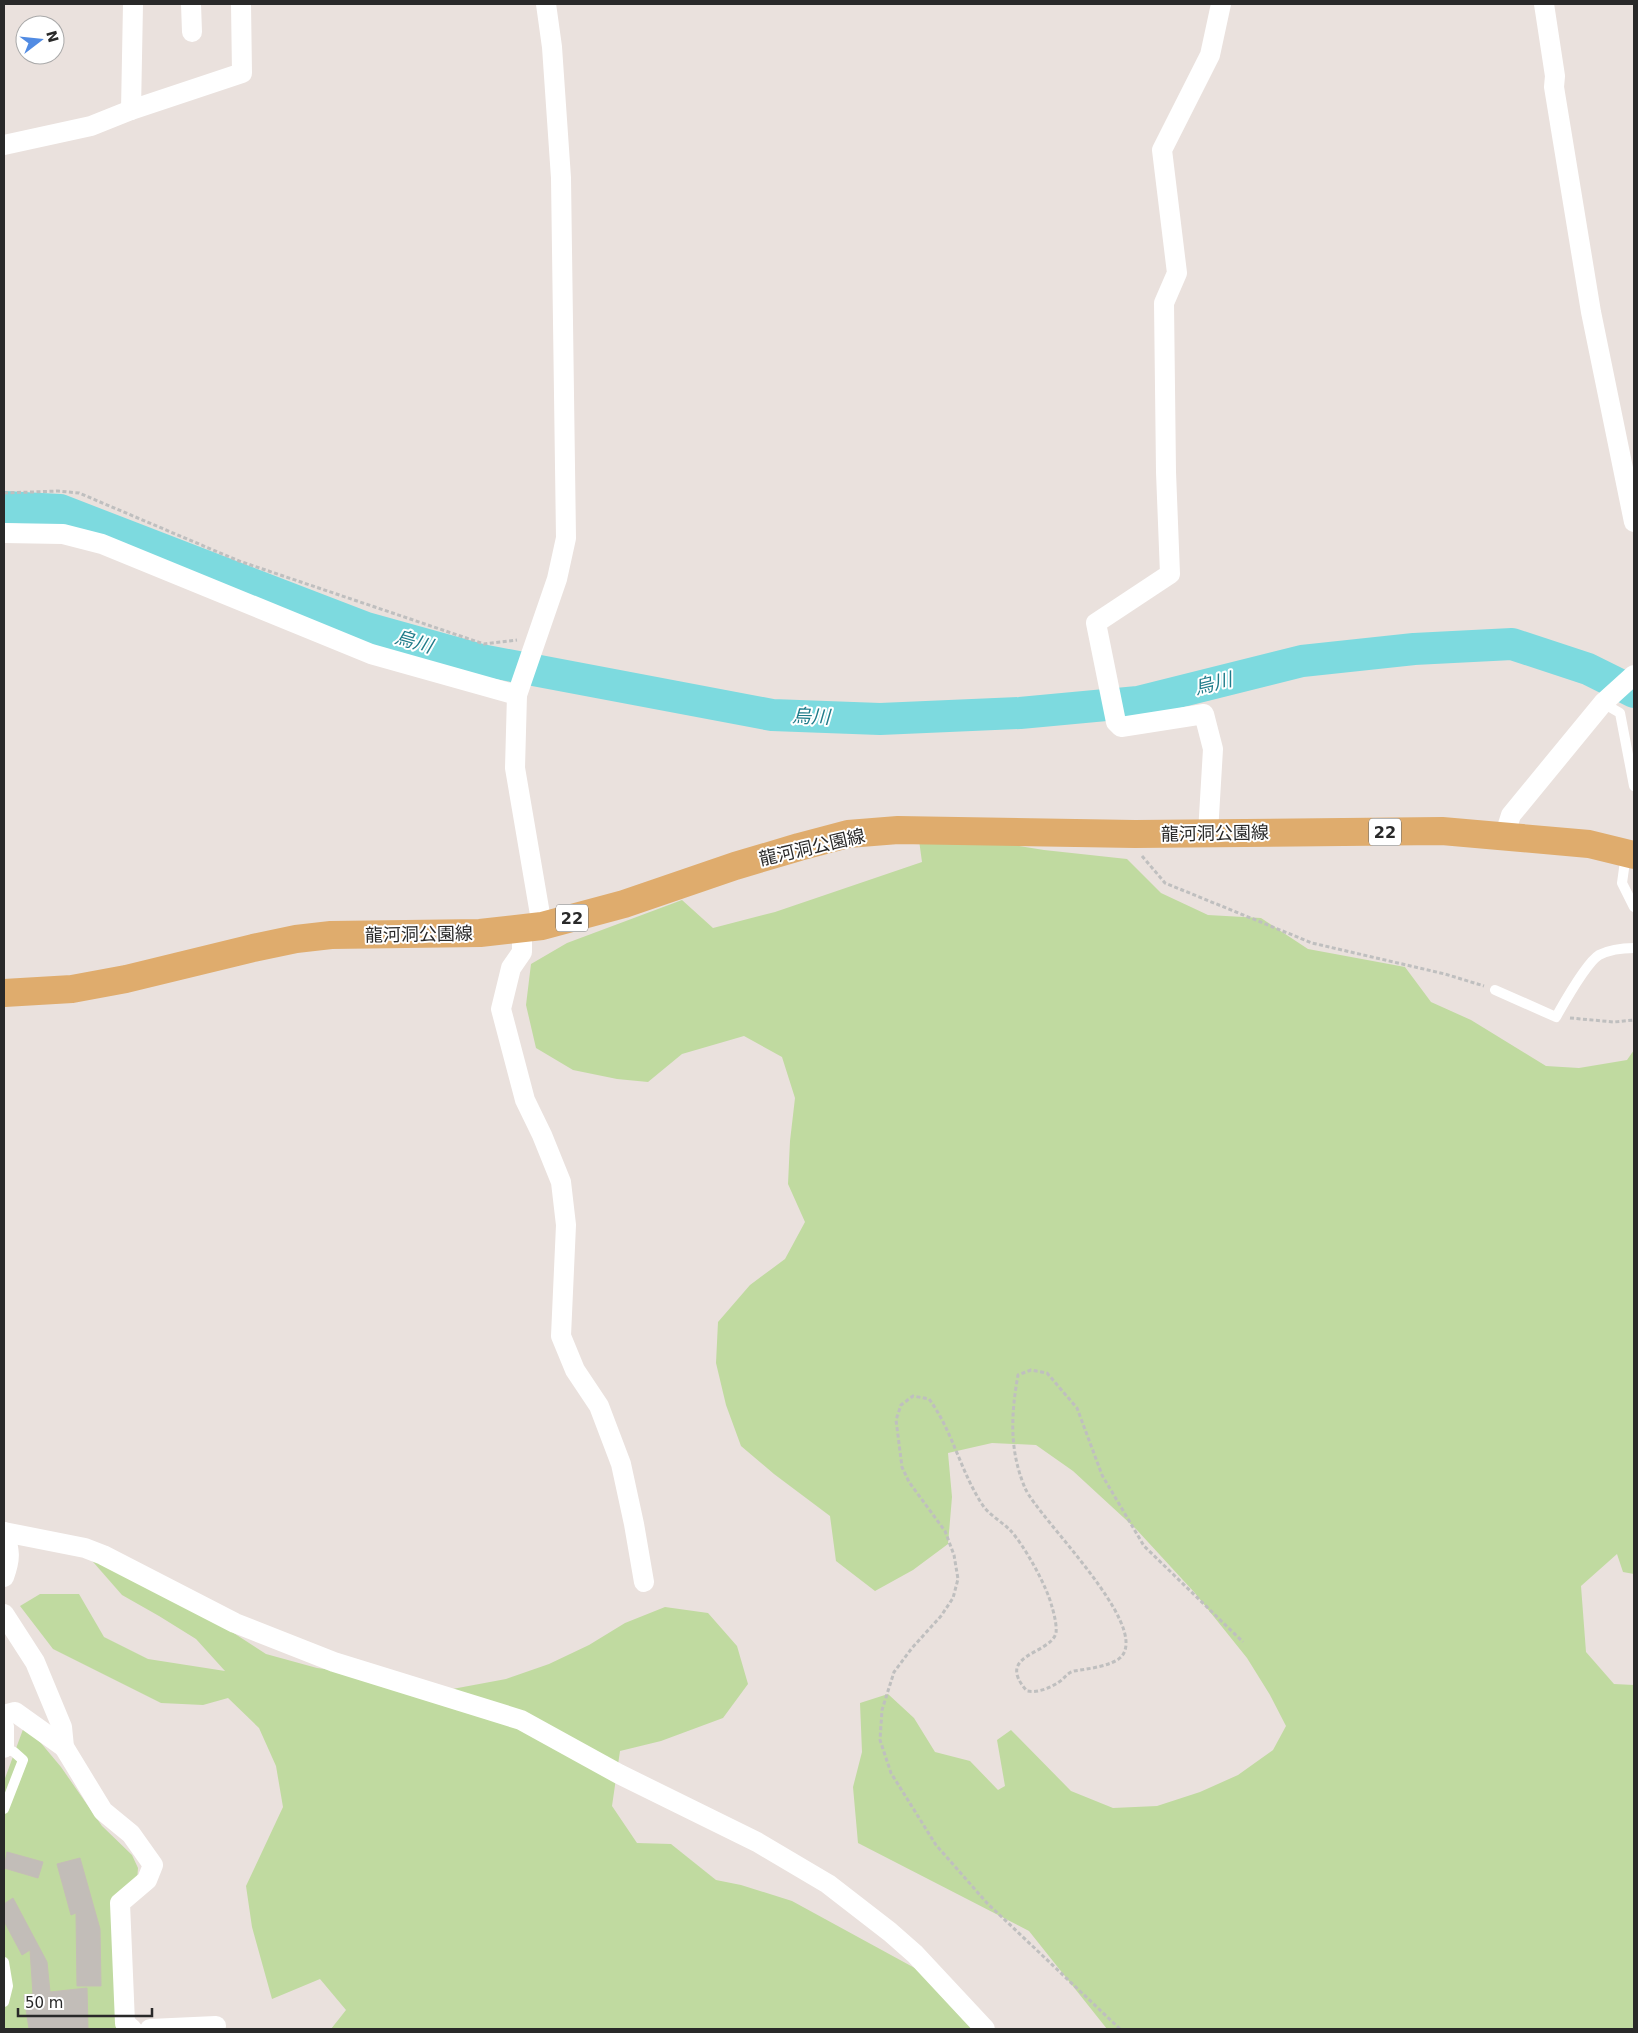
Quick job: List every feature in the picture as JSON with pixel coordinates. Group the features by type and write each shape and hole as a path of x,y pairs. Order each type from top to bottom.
{"main road":[{"name":"龍河洞公園線","path":"4,993 72,989 126,979 253,948 305,938 331,935 480,933 532,928 624,904 735,866 848,834 898,830 1135,834 1442,831 1589,844 1630,854"}],"street":[{"path":"131,110 133,4"},
{"path":"191,4 192,32"},
{"path":"4,145 91,126 131,110 242,73 241,4"},
{"path":"546,4 552,47 561,178 566,538 557,579 518,691 515,768 532,928 522,952 511,968 500,1009 525,1100 542,1135 560,1182 566,1225 561,1336 574,1370 599,1406 621,1464 644,1582"},
{"path":"1208,833 1213,748 1204,714 1121,727 1116,722 1096,623 1170,574 1166,472 1164,302 1177,273 1162,150 1210,55 1222,4"},
{"path":"1544,4 1555,76 1554,87 1591,312 1634,522"},
{"path":"4,533 63,534 102,544 371,654 518,691"},
{"path":"1504,837 1511,815 1603,703 1634,675"},
{"path":"4,1577 10,1561 4,1532 85,1548 235,1623 334,1662 521,1720 619,1774 757,1842 828,1884 916,1954 985,2029"},
{"path":"4,1614 36,1662 62,1727 64,1747"},
{"path":"4,1715 15,1712 64,1747 103,1811 131,1834 153,1865 147,1880 120,1903 125,2023 132,2029"},
{"path":"4,1726 4,1748"},
{"path":"150,2029 216,2026"}],"lane":[{"path":"1603,703 1620,712 1634,786"},
{"path":"1630,854 1622,883 1634,907"},
{"path":"1495,990 1556,1017 1576,984 1598,956 1624,948 1634,948"},
{"path":"4,1748 14,1752 23,1760 4,1809"},
{"path":"4,1962 8,1986 4,2002"}],"path":[{"path":"4,493 58,491 79,493 239,561 484,644 535,644"},
{"path":"1135,834 1142,855 1164,883 1312,943 1445,974 1495,990"},
{"path":"1556,1017 1614,1022 1634,1020"},
{"path":"1120,2029 987,1903 936,1845 891,1773 880,1740 882,1710 894,1672 912,1648 941,1616 953,1598 958,1579 954,1555 945,1531 909,1482 902,1467 896,1420 901,1405 912,1396 929,1399 937,1409 964,1471 985,1509 1011,1531 1040,1576 1052,1606 1056,1632 1052,1641 1023,1658 1017,1672 1020,1682 1027,1691 1036,1692 1059,1682 1070,1672 1103,1666 1120,1658 1125,1650 1125,1633 1122,1622 1097,1583 1063,1537 1036,1506 1025,1488 1014,1450 1012,1409 1018,1375 1031,1370 1047,1373 1077,1408 1102,1475 1144,1546 1243,1642"}],"green space":[{"path":"971,838 1044,850 1127,859 1161,893 1208,915 1261,918 1308,949 1405,967 1431,1002 1471,1020 1546,1066 1579,1068 1627,1060 1634,1050 1634,1574 1623,1572 1617,1554 1581,1586 1586,1652 1614,1684 1634,1685 1634,2029 1107,2029 1029,1931 858,1843 853,1787 862,1752 860,1703 888,1694 914,1718 935,1752 970,1761 998,1790 1005,1786 997,1740 1011,1730 1071,1791 1113,1808 1157,1806 1200,1792 1238,1775 1273,1750 1286,1726 1270,1695 1247,1658 1194,1592 1136,1529 1073,1471 1036,1445 992,1443 948,1453 952,1497 948,1544 913,1570 875,1591 836,1561 830,1516 774,1474 741,1446 726,1405 716,1363 718,1322 750,1285 785,1259 805,1222 788,1184 795,1098 782,1057 744,1036 682,1054 648,1082 617,1079 573,1070 536,1048 526,1005 531,964 567,943 682,900 713,928 775,912 922,862 919,840"},
{"path":"80,1547 175,1595 266,1654 317,1668 447,1690 506,1679 549,1664 589,1645 625,1623 665,1607 708,1613 737,1646 748,1684 723,1718 661,1741 620,1751 612,1806 637,1843 671,1844 716,1880 741,1885 792,1901 955,1990 986,2029 331,2029 346,2010 320,1979 272,1999 252,1927 246,1886 283,1807 276,1766 259,1728 228,1698 203,1705 161,1703 53,1649 20,1606 40,1594 79,1594 104,1637 148,1659 225,1671 196,1639 122,1595"},
{"path":"25,1724 61,1767 102,1826 132,1855 138,1868 137,1881 115,1902 119,2029 4,2029 4,1781"}],"building":[{"path":"7,1852 43,1862 38,1878 4,1868"},
{"path":"80,1858 100,1929 101,1986 77,1986 76,1913 71,1915 57,1864"},
{"path":"13,1898 47,1962 50,1992 87,1988 88,2029 29,2029 24,1995 33,1994 30,1950 22,1955 4,1921 4,1904"}],"waterway":[{"name":"烏川","path":"4,507 60,510 366,628 481,660 772,715 880,719 1020,713 1138,702 1302,661 1414,649 1512,644 1588,669 1634,692"}]}
